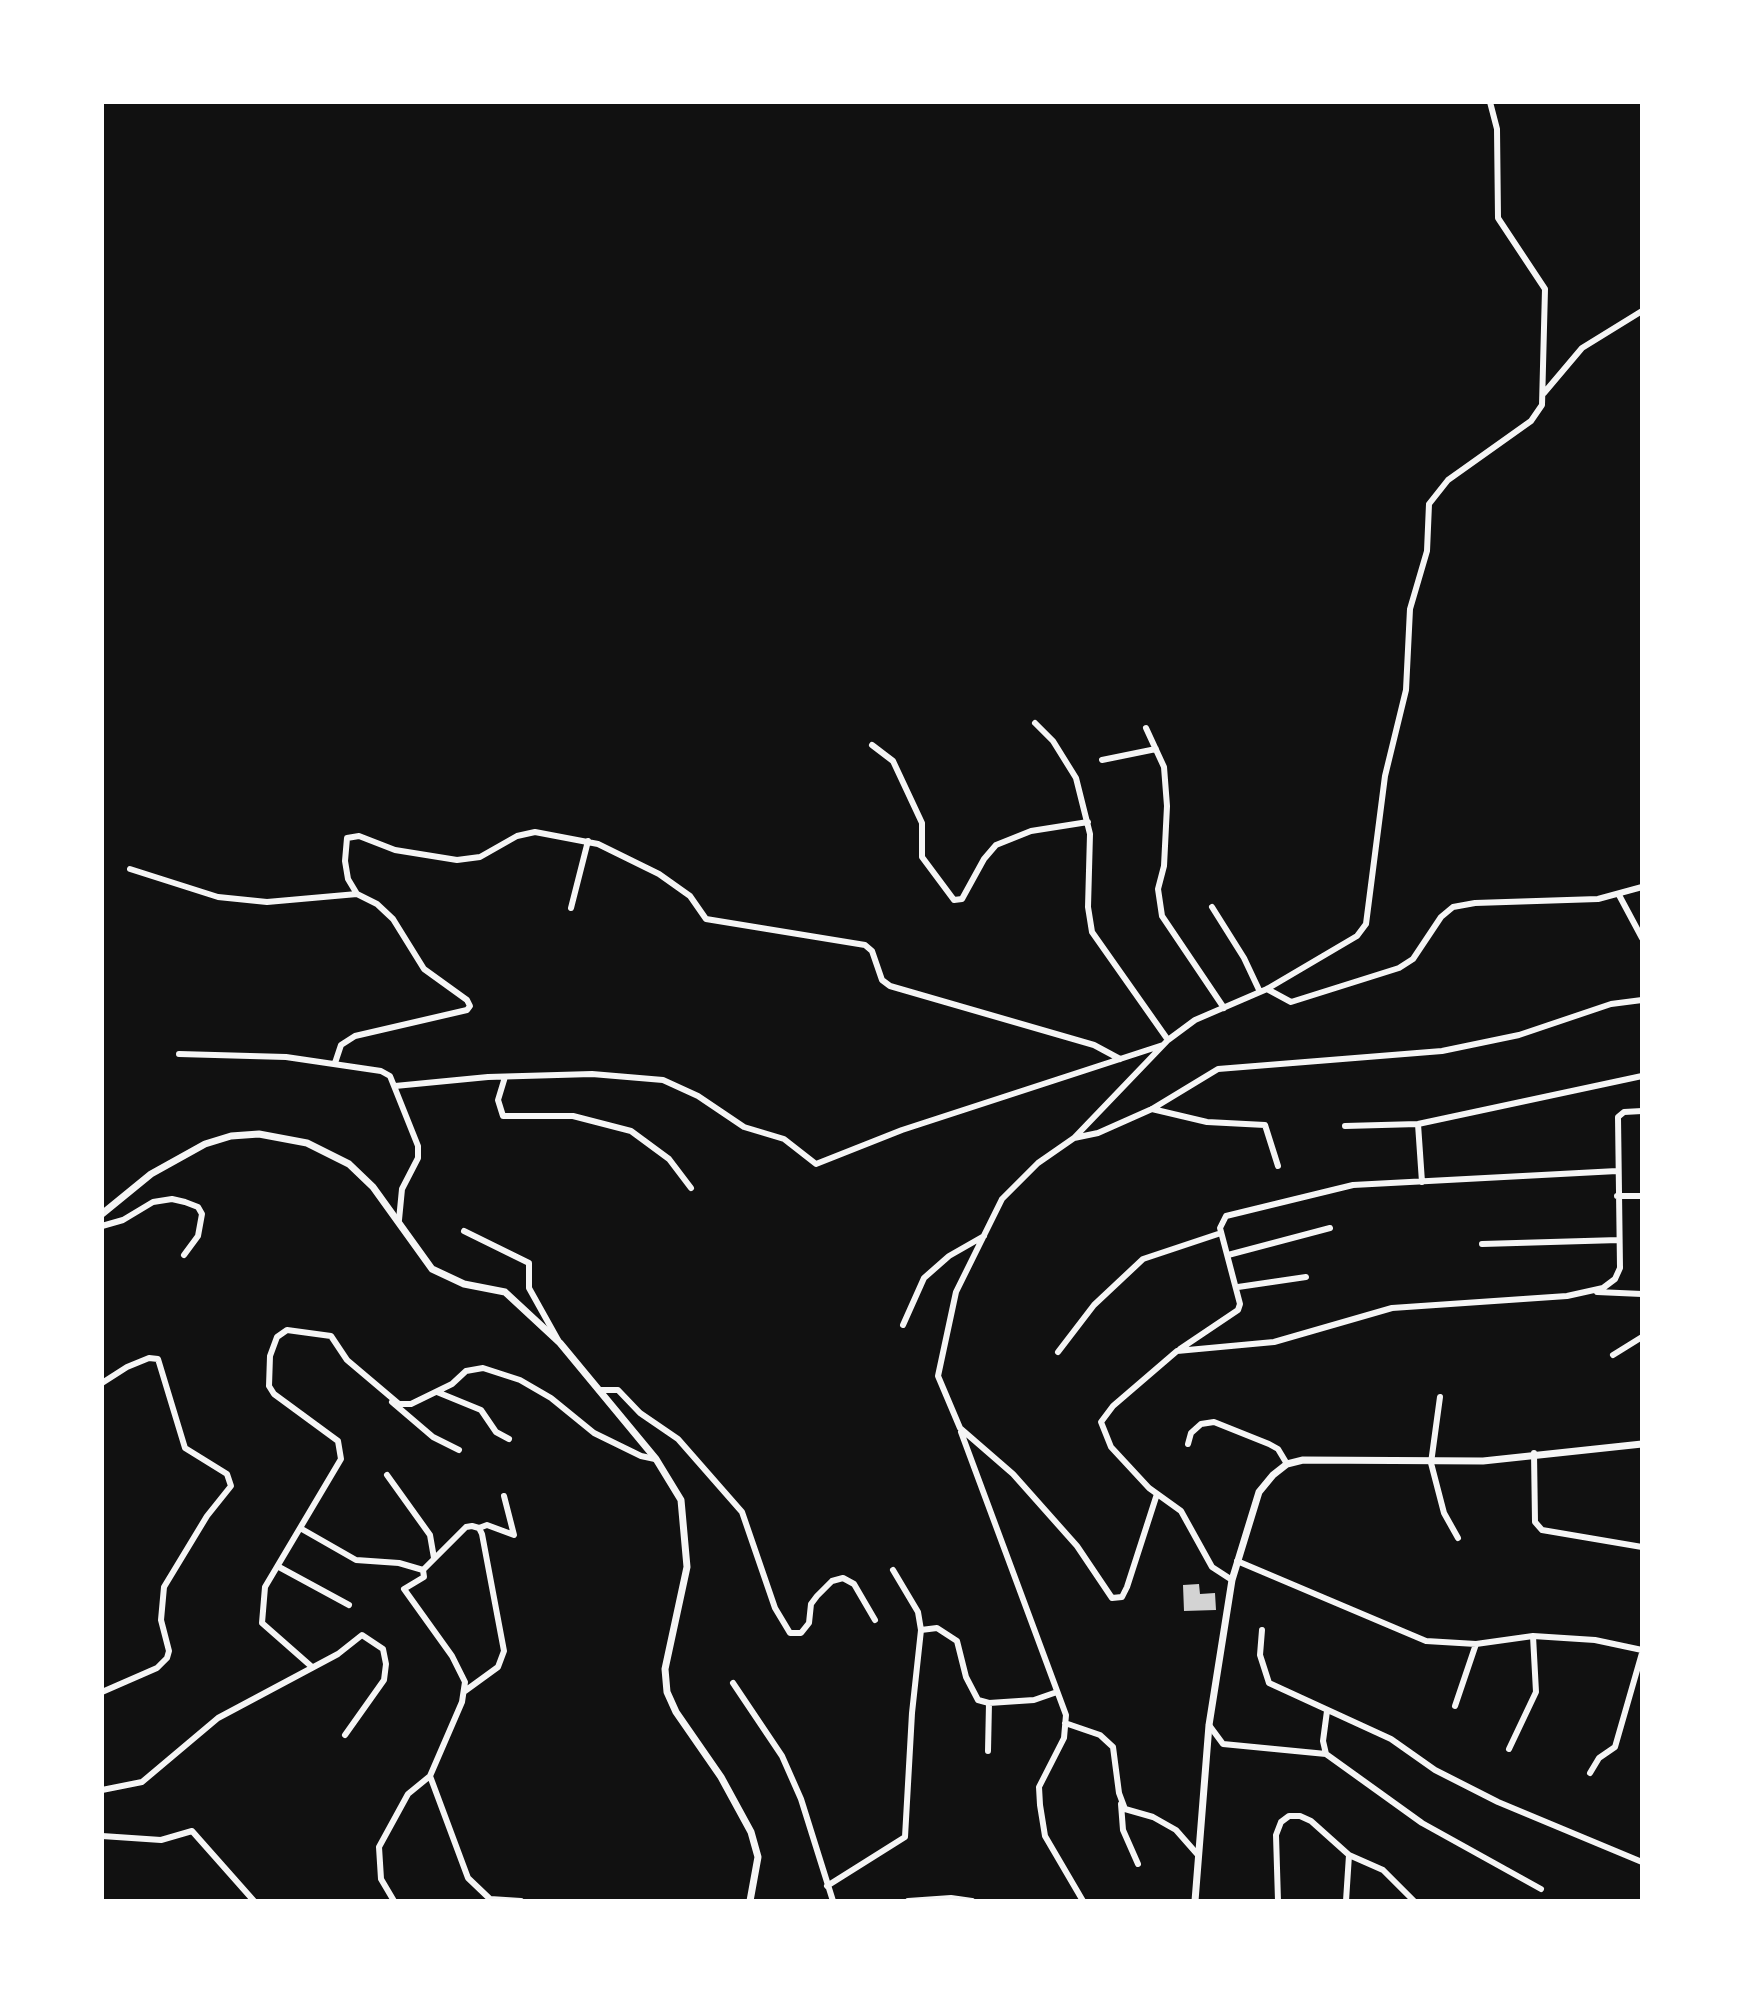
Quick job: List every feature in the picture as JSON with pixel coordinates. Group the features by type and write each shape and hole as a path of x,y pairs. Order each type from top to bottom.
{"street":[{"path":"1074,1138 1166,1042 1195,1020 1263,990 1357,936 1366,924 1385,776 1406,690 1410,609 1427,551 1429,504 1448,480 1476,457 1531,421 1542,405 1544,393 1545,289 1498,218 1497,129 1490,102"},
{"path":"1544,393 1582,348 1642,311"},
{"path":"1035,723 1053,741 1076,778 1088,822 1088,907 1092,932 1166,1042"},
{"path":"1146,728 1164,767 1167,806 1164,866 1158,889 1162,916 1224,1008"},
{"path":"872,745 893,761 922,823 922,857 954,900 962,899 967,893 984,859 996,845 1031,831 1088,822"},
{"path":"1102,760 1156,749"},
{"path":"357,894 348,879 345,861 347,838 359,836 395,850 457,860 480,857 517,836 535,832 588,841 659,874 690,896 706,919 865,945 872,951 882,980 890,986 1062,1034 1094,1045 1120,1059"},
{"path":"571,908 588,841"},
{"path":"130,869 218,897 267,902 357,894 377,904 393,919 424,969 467,1000 470,1006 467,1010 355,1036 341,1045 335,1063"},
{"path":"1212,907 1263,990 1291,1002 1399,968 1413,959 1441,917 1453,907 1619,895 1642,887"},
{"path":"1619,895 1642,938"},
{"path":"1083,1901 1045,1836 1040,1805 1039,1787 1064,1738 1065,1723 1057,1692 938,1376 956,1292 1002,1199 1060,1144 1098,1133 1152,1109 1218,1069 1442,1051 1519,1035 1611,1004 1642,1000"},
{"path":"395,1086 505,1077 627,1075 663,1080 698,1096 744,1127 784,1139 816,1164 902,1130 1166,1042"},
{"path":"179,1054 229,1053 335,1063 381,1071 390,1076 418,1146 418,1158 402,1189 399,1220"},
{"path":"1345,1126 1418,1124 1642,1076"},
{"path":"505,1077 498,1100 503,1116 573,1116 631,1131 669,1159 691,1188"},
{"path":"1152,1109 1207,1122 1265,1125 1278,1166"},
{"path":"1593,1291 1615,1279 1620,1268 1618,1117 1624,1112 1642,1111"},
{"path":"1418,1124 1422,1182"},
{"path":"102,1214 151,1174 205,1144 259,1134 307,1143 349,1164 399,1220 432,1269 464,1284 505,1292 560,1343 656,1459 681,1500 687,1531 687,1567 665,1669 667,1692 676,1712 721,1777 751,1832 758,1857 750,1901"},
{"path":"1232,1580 1212,1567 1181,1511 1157,1494 1111,1447 1101,1422 1134,1385 1177,1351 1238,1310 1238,1287 1221,1233 1221,1223 1226,1216 1341,1186 1617,1171"},
{"path":"1617,1196 1642,1196"},
{"path":"102,1226 123,1220 153,1202 185,1202 198,1207 202,1214 198,1236 184,1255"},
{"path":"1228,1255 1330,1228"},
{"path":"464,1231 529,1263 529,1288 560,1343"},
{"path":"1058,1352 1094,1305 1143,1259 1221,1233"},
{"path":"903,1325 924,1278 942,1261 984,1236"},
{"path":"1482,1244 1619,1240"},
{"path":"1238,1287 1306,1277"},
{"path":"1177,1351 1274,1342 1392,1308 1593,1291 1642,1294"},
{"path":"312,1667 262,1623 265,1587 337,1467 341,1449 338,1441 274,1394 269,1386 270,1356 277,1337 287,1330 331,1336 347,1360 390,1399 433,1437 459,1450"},
{"path":"1613,1355 1642,1337"},
{"path":"102,1383 127,1367 158,1359 185,1448 222,1470 231,1486 187,1547 164,1587 161,1620 169,1651 167,1658 157,1668 102,1692"},
{"path":"390,1399 411,1404 437,1392 466,1371 483,1368 520,1380 551,1398 594,1433 641,1456 656,1459"},
{"path":"599,1390 618,1390 640,1413 678,1439 734,1501 748,1521 775,1608 790,1633 801,1633 809,1623 811,1604 817,1596 832,1581 843,1578 854,1584 875,1620"},
{"path":"437,1392 481,1410 496,1432 509,1439"},
{"path":"1440,1397 1431,1463 1444,1513 1458,1538"},
{"path":"1188,1444 1191,1433 1201,1424 1214,1422 1278,1449 1287,1464"},
{"path":"960,1428 1013,1474 1077,1546 1112,1598 1122,1597 1127,1587 1157,1494"},
{"path":"1195,1901 1209,1725 1232,1580 1259,1492 1287,1464 1324,1458 1431,1463 1483,1461 1534,1453 1642,1444"},
{"path":"1534,1453 1535,1522 1542,1530 1642,1547"},
{"path":"387,1475 430,1535 434,1558"},
{"path":"423,1570 466,1527 487,1525 514,1535 504,1496"},
{"path":"300,1528 333,1550 356,1560 399,1563 423,1570"},
{"path":"394,1901 381,1879 379,1847 408,1794 430,1776 465,1691 498,1667 504,1651 479,1528"},
{"path":"1237,1561 1426,1641 1476,1644 1533,1636 1595,1640 1642,1652 1615,1747 1604,1752 1590,1773"},
{"path":"279,1567 349,1605"},
{"path":"423,1570 424,1577 407,1586 407,1595 452,1656 465,1691"},
{"path":"827,1886 905,1837 913,1699 921,1630 918,1612 893,1570"},
{"path":"921,1630 937,1628 957,1641 971,1690 978,1700 989,1703 1034,1700 1057,1692"},
{"path":"1262,1630 1260,1655 1269,1683 1391,1739 1435,1770 1498,1802 1642,1862"},
{"path":"102,1790 142,1782 218,1718 338,1654 362,1635 383,1649 386,1664 384,1680 345,1735"},
{"path":"1509,1749 1536,1692 1533,1636"},
{"path":"1455,1706 1476,1644"},
{"path":"733,1683 782,1756 801,1799 833,1901"},
{"path":"988,1751 989,1703"},
{"path":"1326,1754 1323,1741 1327,1711"},
{"path":"1065,1723 1100,1735 1113,1747 1123,1830 1138,1864"},
{"path":"1209,1725 1223,1744 1326,1754 1422,1823 1541,1889"},
{"path":"430,1776 468,1878 490,1900 521,1901"},
{"path":"1121,1804 1130,1812 1153,1817 1176,1830 1198,1855"},
{"path":"1278,1901 1276,1835 1281,1822 1289,1816 1300,1816 1311,1821 1349,1855 1383,1870 1414,1901"},
{"path":"102,1836 161,1840 192,1831 254,1901"},
{"path":"1346,1901 1349,1855"},
{"path":"908,1901 951,1898 972,1901"}],"building":[{"path":"1199,1584 1200,1594 1215,1593 1216,1610 1184,1611 1183,1585"}]}
